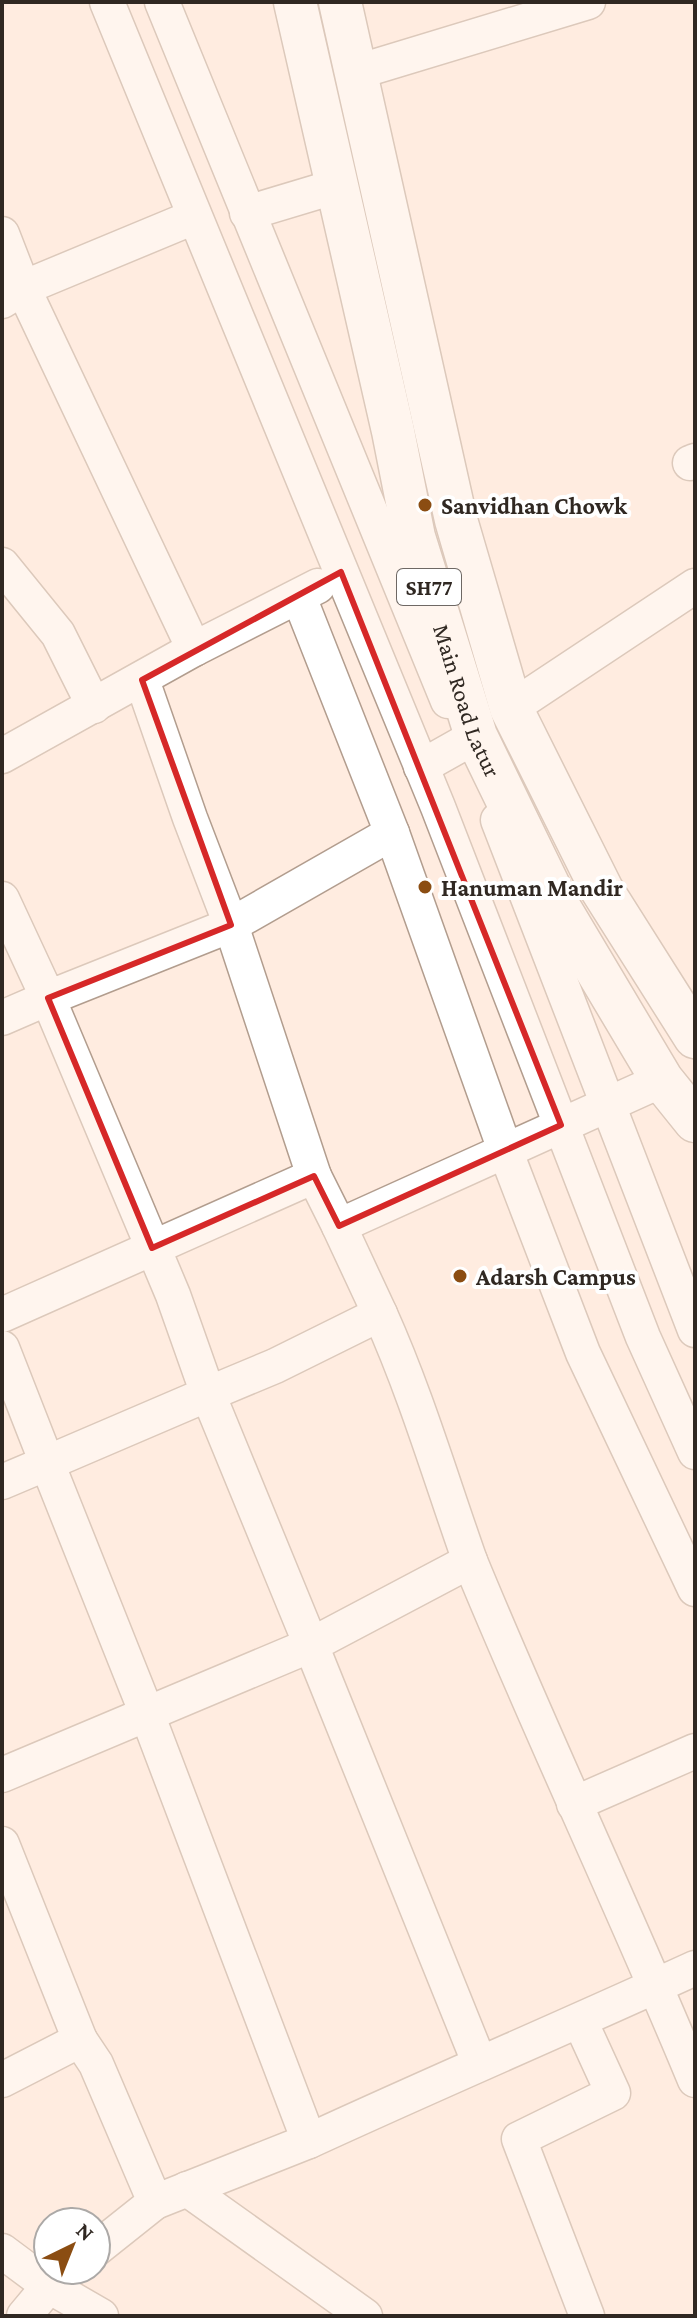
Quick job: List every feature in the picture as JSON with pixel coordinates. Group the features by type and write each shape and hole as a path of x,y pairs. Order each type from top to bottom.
{"main road":[{"name":"Main Road Latur","path":"295,2 337,186 399,543 470,739 559,907 662,1080 695,1121"},
{"name":"Main Road Latur","path":"340,2 456,520 511,708 602,890 695,1037"}],"street":[{"path":"107,2 421,767 643,1337 695,1452"},
{"path":"162,2 247,213 399,543"},
{"path":"357,72 588,2"},
{"path":"247,213 337,186"},
{"path":"13,295 194,217"},
{"path":"2,234 13,295 194,649"},
{"path":"2,756 194,649 299,597 341,572 399,543 456,520"},
{"path":"2,565 58,634 94,706"},
{"path":"511,708 695,586"},
{"path":"299,597 392,833 505,1150 583,1353 695,1589"},
{"path":"142,680 231,925 314,1176 407,1375 418,1416 470,1561 695,2080"},
{"path":"421,767 470,739 695,1330"},
{"path":"2,1018 231,925 392,833"},
{"path":"2,899 48,998 173,1295 208,1394 479,2062"},
{"path":"339,1226 662,1080"},
{"path":"2,1315 314,1176"},
{"path":"2,1482 275,1366 380,1314"},
{"path":"2,1348 147,1714 309,2141"},
{"path":"2,1775 311,1645 470,1561"},
{"path":"574,1804 695,1751"},
{"path":"2,1844 80,2040 96,2064 155,2202"},
{"path":"112,2236 155,2202 309,2141 479,2062 580,2021 695,1968"},
{"path":"580,2021 613,2093 519,2139 587,2316"},
{"path":"2,2080 80,2040"},
{"path":"187,2189 365,2316"},
{"path":"2,2251 32,2265"},
{"path":"24,2316 52,2286"},
{"path":"69,2286 101,2316"}],"highlighted area":[{"path":"341,572 561,1125 339,1226 314,1176 152,1248 48,998 231,925 142,680"}],"place":[{"name":"Sanvidhan Chowk","path":"425,505"},
{"name":"Hanuman Mandir","path":"425,887"},
{"name":"Adarsh Campus","path":"460,1276"}]}
